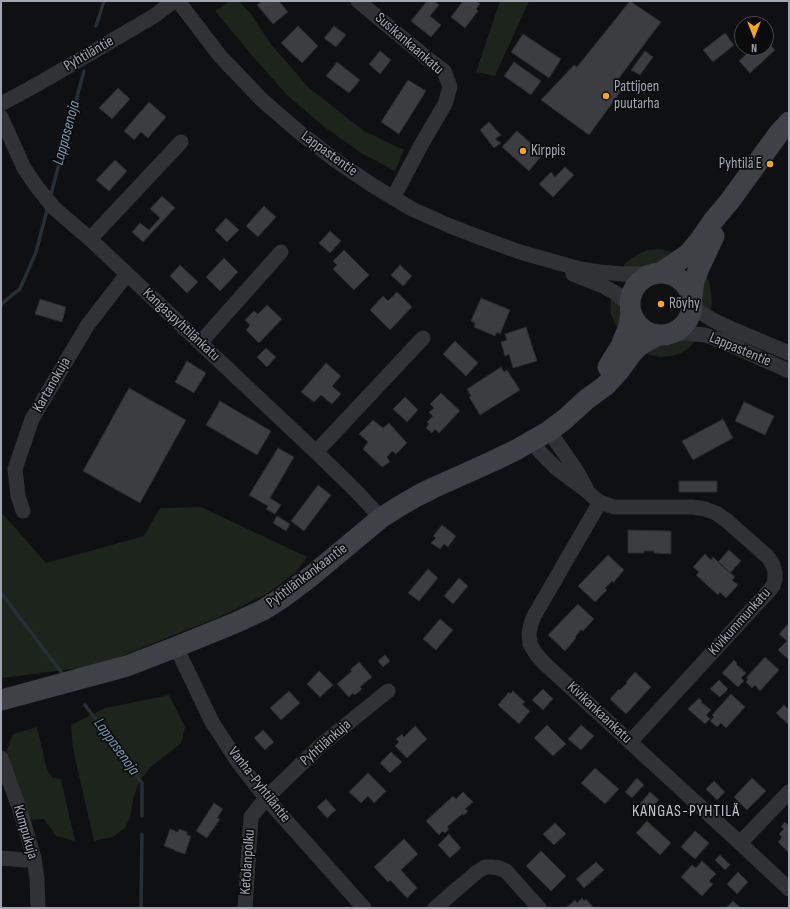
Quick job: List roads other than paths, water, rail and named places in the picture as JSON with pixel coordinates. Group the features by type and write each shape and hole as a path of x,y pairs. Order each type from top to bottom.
{"street":[{"name":"Pyhtiläntie","path":"1,104 148,20 174,1"},
{"name":"Lappastentie","path":"178,1 220,56 262,100 334,160 412,209 450,226 520,252 555,268 603,286 623,299 631,310"},
{"name":"Susikankaankatu","path":"358,1 444,71 450,87 445,104 393,198"},
{"name":"Kangaspyhtilänkatu","path":"1,117 24,168 37,188 54,208 90,239 316,452 382,518"},
{"path":"729,202 694,281 691,314 687,321 678,330 662,334 649,332 641,327 635,320 631,310 630,298 634,288 644,277 657,273 691,251 779,133 789,122"},
{"path":"90,239 182,142"},
{"path":"200,343 281,252"},
{"name":"Lappastentie","path":"520,252 580,269 623,274 657,273"},
{"path":"657,273 672,274 681,279 688,287 692,299"},
{"name":"Kartanokuja","path":"23,511 18,496 15,469 32,419 86,326 127,274"},
{"name":"Lappastentie","path":"692,299 695,308 711,319 789,352"},
{"name":"Pyhtilänkankaantie","path":"587,400 620,346 629,326 631,310"},
{"name":"Lappastentie","path":"662,334 685,333 705,335 789,371"},
{"name":"Pyhtilänkankaantie","path":"1,700 127,666 235,623 263,610 310,577 382,518 417,496 491,462 540,436 565,419 604,386 619,371 632,352 640,345 662,334"},
{"path":"316,452 423,338"},
{"name":"Kivikummunkatu","path":"540,436 541,453 556,468 600,502 615,507 692,507 705,509 716,513 768,557 773,565 775,572 773,586 630,742"},
{"name":"Kivikankaankatu","path":"600,502 534,616 529,634 530,644 544,663 789,889"},
{"name":"Vanha-Pyhtiläntie","path":"176,647 212,722 238,762 266,798 364,908"},
{"name":"Pyhtilänkuja","path":"266,798 321,745 388,691"},
{"name":"Kumpukuja","path":"1,758 20,810 34,858 37,879 38,908"},
{"path":"740,843 789,792"},
{"name":"Ketolanpolku","path":"245,908 251,817 266,798"},
{"path":"1,858 25,860 34,858"},
{"path":"435,908 477,872 485,867 492,867 506,871 539,908"}],"waterway":[{"name":"Lappasenoja","path":"96,26 104,1"},
{"name":"Lappasenoja","path":"51,194 84,71"},
{"name":"Lappasenoja","path":"1,307 2,304 20,289 36,252 47,210"},
{"name":"Lappasenoja","path":"1,593 62,673"},
{"name":"Lappasenoja","path":"85,705 142,783 142,816"},
{"name":"Lappasenoja","path":"141,908 142,834"}],"place":[{"name":"Pattijoen puutarha","path":"606,96"},
{"name":"Kirppis","path":"523,151"},
{"name":"Pyhtilä E","path":"770,164"},
{"name":"Röyhy","path":"661,304"}],"district":[{"name":"KANGAS-PYHTILÄ","path":"686,812"}]}
